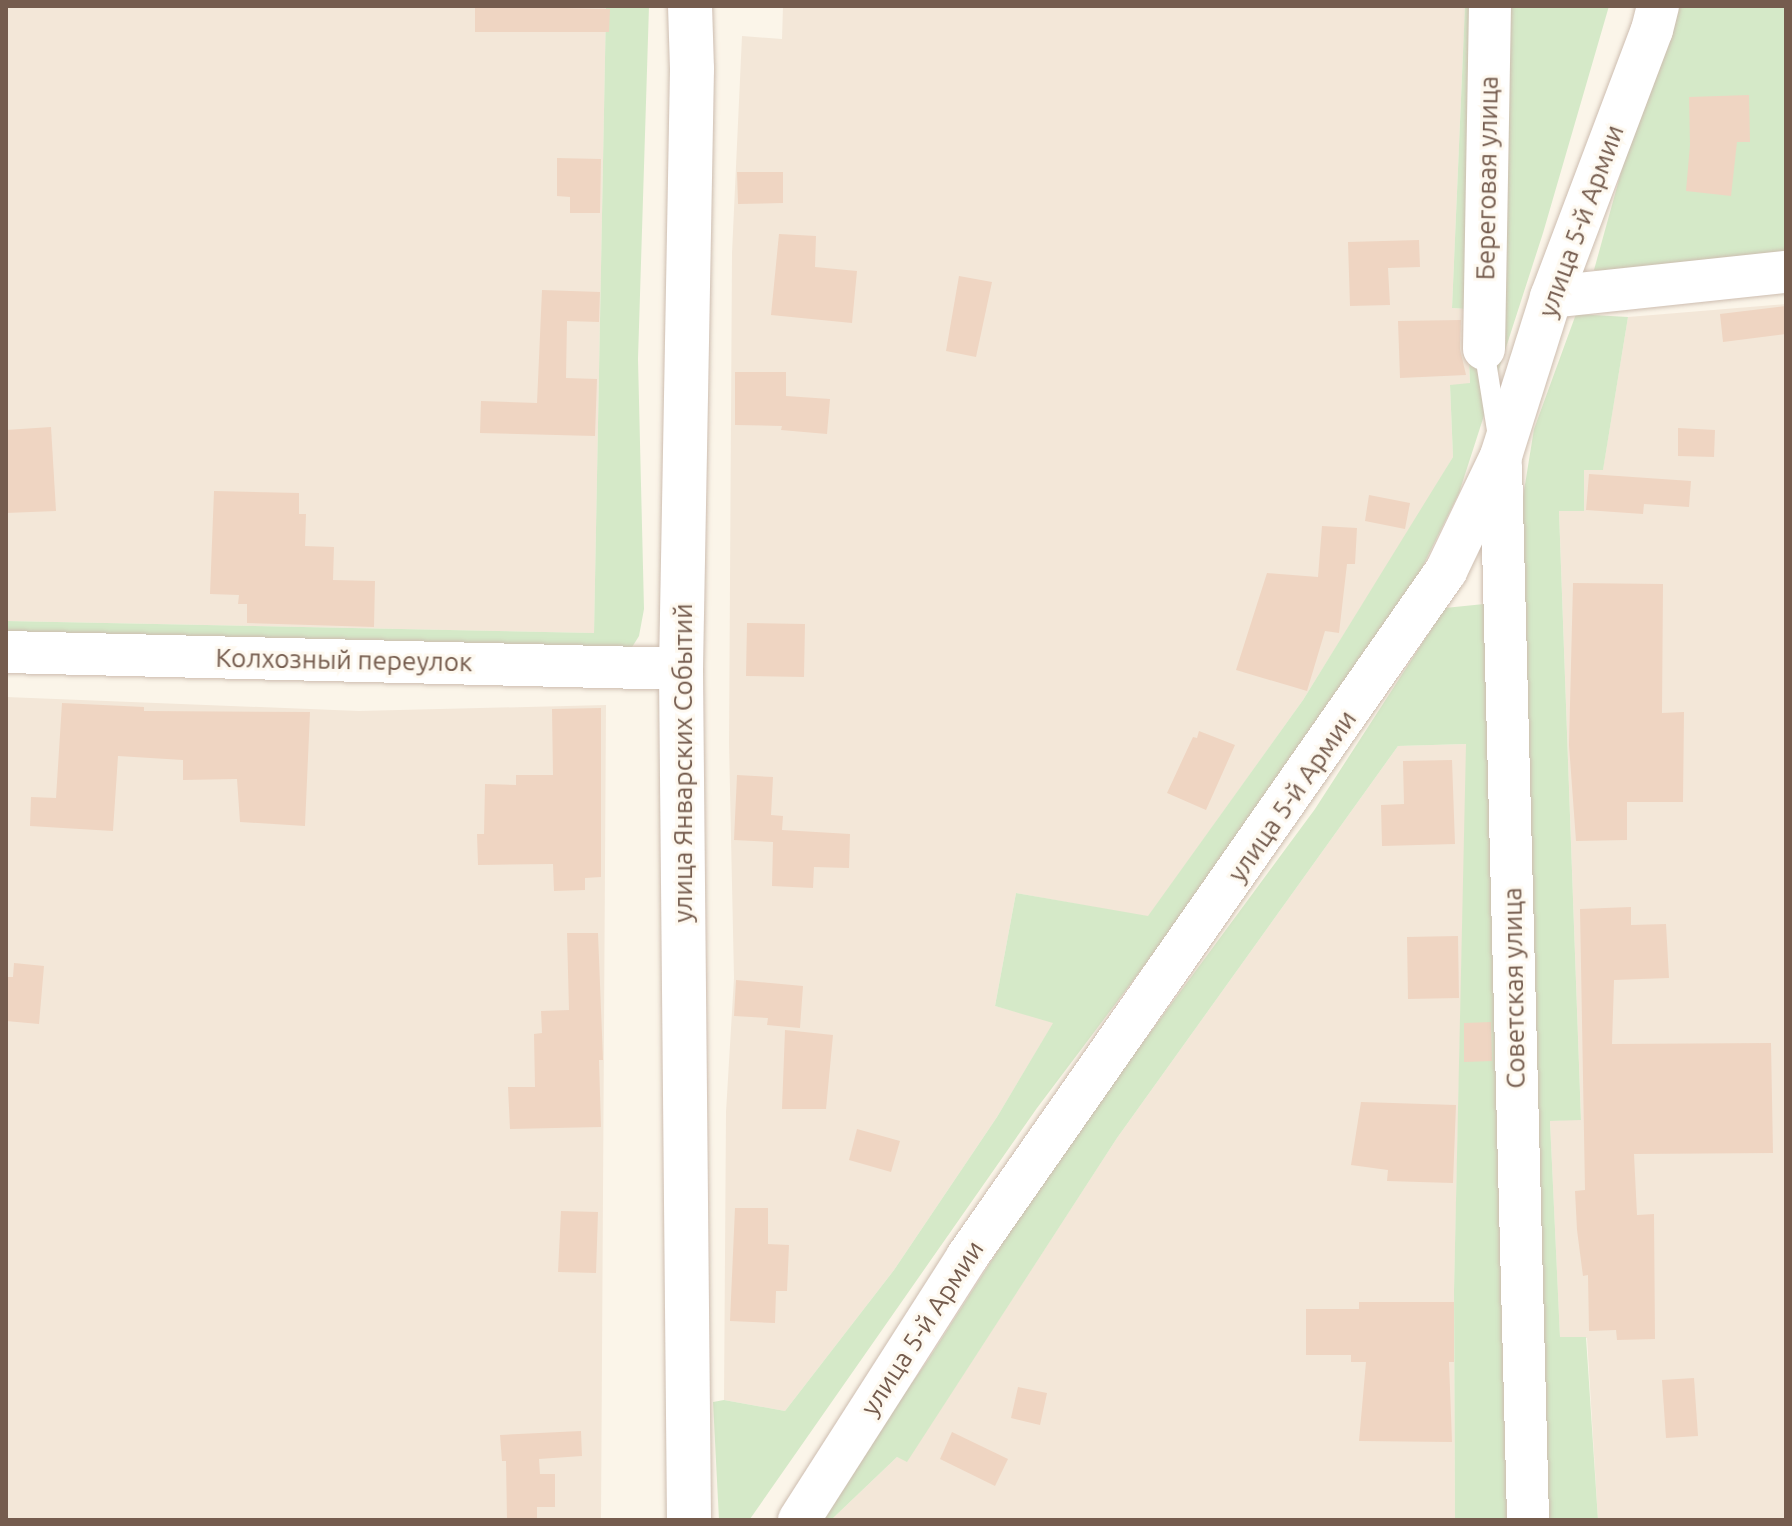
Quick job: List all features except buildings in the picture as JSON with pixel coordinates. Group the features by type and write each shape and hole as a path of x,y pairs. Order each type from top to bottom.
{"street":[{"name":"улица Январских Событий","path":"689,1520 681,669 692,69 690,6"},
{"name":"Береговая улица","path":"1484,349 1490,6"},
{"name":"улица 5-й Армии","path":"799,1520 967,1257 1438,583 1501,456 1551,297 1652,30 1658,6"},
{"path":"1551,297 1786,272"},
{"name":"Советская улица","path":"1501,456 1528,1520"},
{"name":"Колхозный переулок","path":"6,652 681,669"}],"lane":[{"path":"1484,349 1501,456"}],"shaded area":[{"path":"6,6 606,6 594,633 6,621"},
{"path":"783,6 1465,6 1452,308 1467,309 1470,384 1450,386 1453,457 1430,496 1303,700 1148,917 1016,893 995,1006 1054,1022 997,1117 894,1270 785,1411 724,1400 726,1112 734,978 729,743 732,253 742,36 782,39"},
{"path":"1786,304 1786,1520 1598,1520 1587,1338 1560,1337 1550,1121 1581,1119 1559,510 1584,470 1603,469 1628,317"},
{"path":"6,697 359,711 606,705 601,1520 6,1520"},
{"path":"1467,744 1454,1290 1455,1520 831,1520 897,1457 907,1461 1117,1138 1398,746"}],"green space":[{"path":"606,6 649,6 638,359 644,609 639,636 629,652 6,645 6,621 594,633"},
{"path":"1465,6 1609,6 1543,233 1459,493 1419,574 1187,909 1037,1108 750,1519 719,1520 713,1402 724,1400 785,1411 894,1270 997,1117 1053,1023 995,1006 1016,893 1148,916 1303,700 1453,457 1450,385 1470,383 1467,309 1452,308"},
{"path":"1667,6 1786,6 1786,262 1656,279 1594,270"},
{"path":"1576,314 1628,317 1603,470 1584,470 1584,511 1559,511 1581,1120 1550,1121 1560,1337 1586,1337 1598,1520 1544,1520 1522,503 1534,429"},
{"path":"1484,604 1507,1520 1455,1520 1454,1290 1466,744 1398,746 1117,1138 907,1462 897,1457 831,1520 816,1520 928,1360 1054,1163 1315,809 1445,608"}]}
